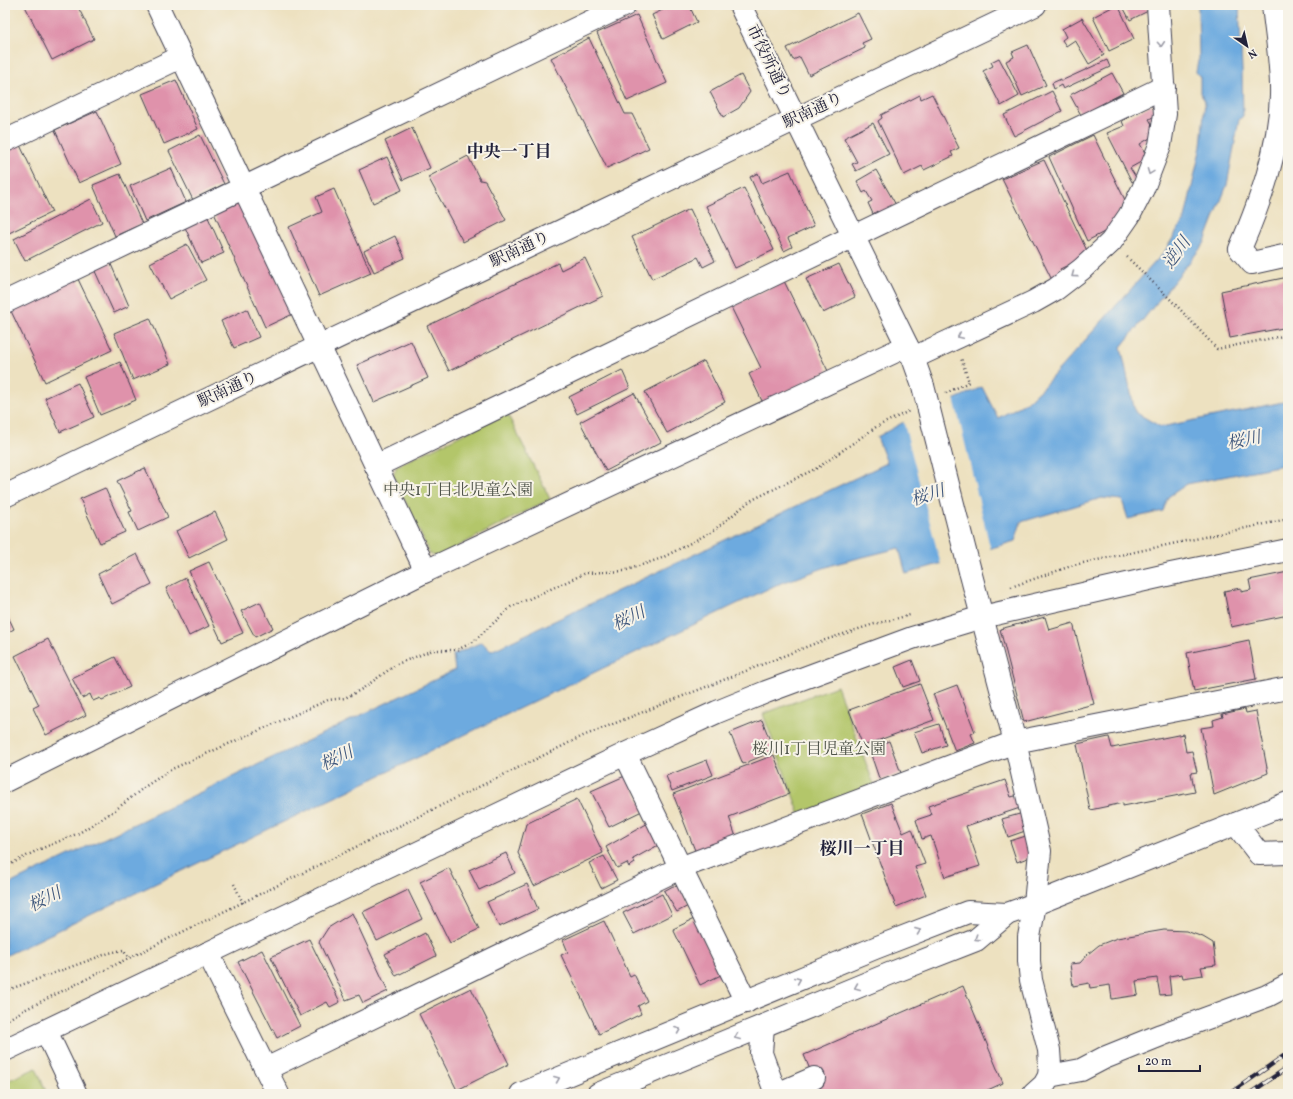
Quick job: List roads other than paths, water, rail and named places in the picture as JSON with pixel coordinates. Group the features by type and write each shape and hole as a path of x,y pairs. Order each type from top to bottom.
{"street":[{"path":"156,5 426,571"},
{"path":"5,302 625,5"},
{"name":"市役所通り","path":"740,5 910,352 923,386 982,618 1016,742 1040,852 1035,904 1029,937 1029,961 1031,980 1049,1050 1049,1076"},
{"name":"駅南通り","path":"5,496 1035,5"},
{"path":"5,781 426,571 910,352 1033,302 1056,289 1082,269 1110,242 1129,216 1143,189 1160,145 1165,114 1158,5"},
{"path":"1273,5 1281,95 1279,128 1270,167 1256,211 1240,249 1252,263 1288,255"},
{"path":"5,141 182,57"},
{"path":"376,466 1164,87"},
{"path":"5,1050 625,754 717,712 766,692 912,638 982,618 1170,574 1288,550"},
{"path":"266,1069 680,868 1016,742 1288,688"},
{"path":"625,754 746,1002"},
{"path":"598,1094 889,974 976,940 1007,914 1288,803"},
{"path":"1236,824 1259,854 1288,853"},
{"path":"521,1094 875,948 968,912 1007,914"},
{"path":"208,952 278,1094"},
{"path":"1034,1094 1044,1085 1049,1076 1080,1070 1104,1058 1161,1035 1268,996 1288,985"},
{"path":"763,1026 761,1053 777,1094 814,1078"},
{"path":"46,1031 76,1094"}],"water":[{"path":"1198,5 1239,5 1243,116 1239,120 1227,185 1204,244 1121,347 1135,412 1161,427 1288,401 1288,464 1187,484 1168,497 1163,511 1128,519 1122,500 1102,498 1021,522 1015,541 906,574 899,548 835,564 776,585 5,956 5,886 455,670 453,655 482,642 491,651 887,463 877,437 902,423 982,387 998,418 1027,402 1044,386 1165,251 1185,218 1201,146 1205,101 1200,93 1200,77 1196,72 1199,59"}],"railway":[{"path":"1229,1094 1288,1053"},
{"path":"1249,1094 1288,1067"}],"district":[{"name":"中央一丁目","path":"509,152"},
{"name":"桜川一丁目","path":"862,849"}],"water label":[{"name":"逆川","path":"1177,253"},
{"name":"桜川","path":"1244,441"},
{"name":"桜川","path":"928,496"},
{"name":"桜川","path":"629,619"},
{"name":"桜川","path":"337,759"},
{"name":"桜川","path":"45,900"}],"park label":[{"name":"中央1丁目北児童公園","path":"458,491"},
{"name":"桜川1丁目児童公園","path":"819,750"}]}
